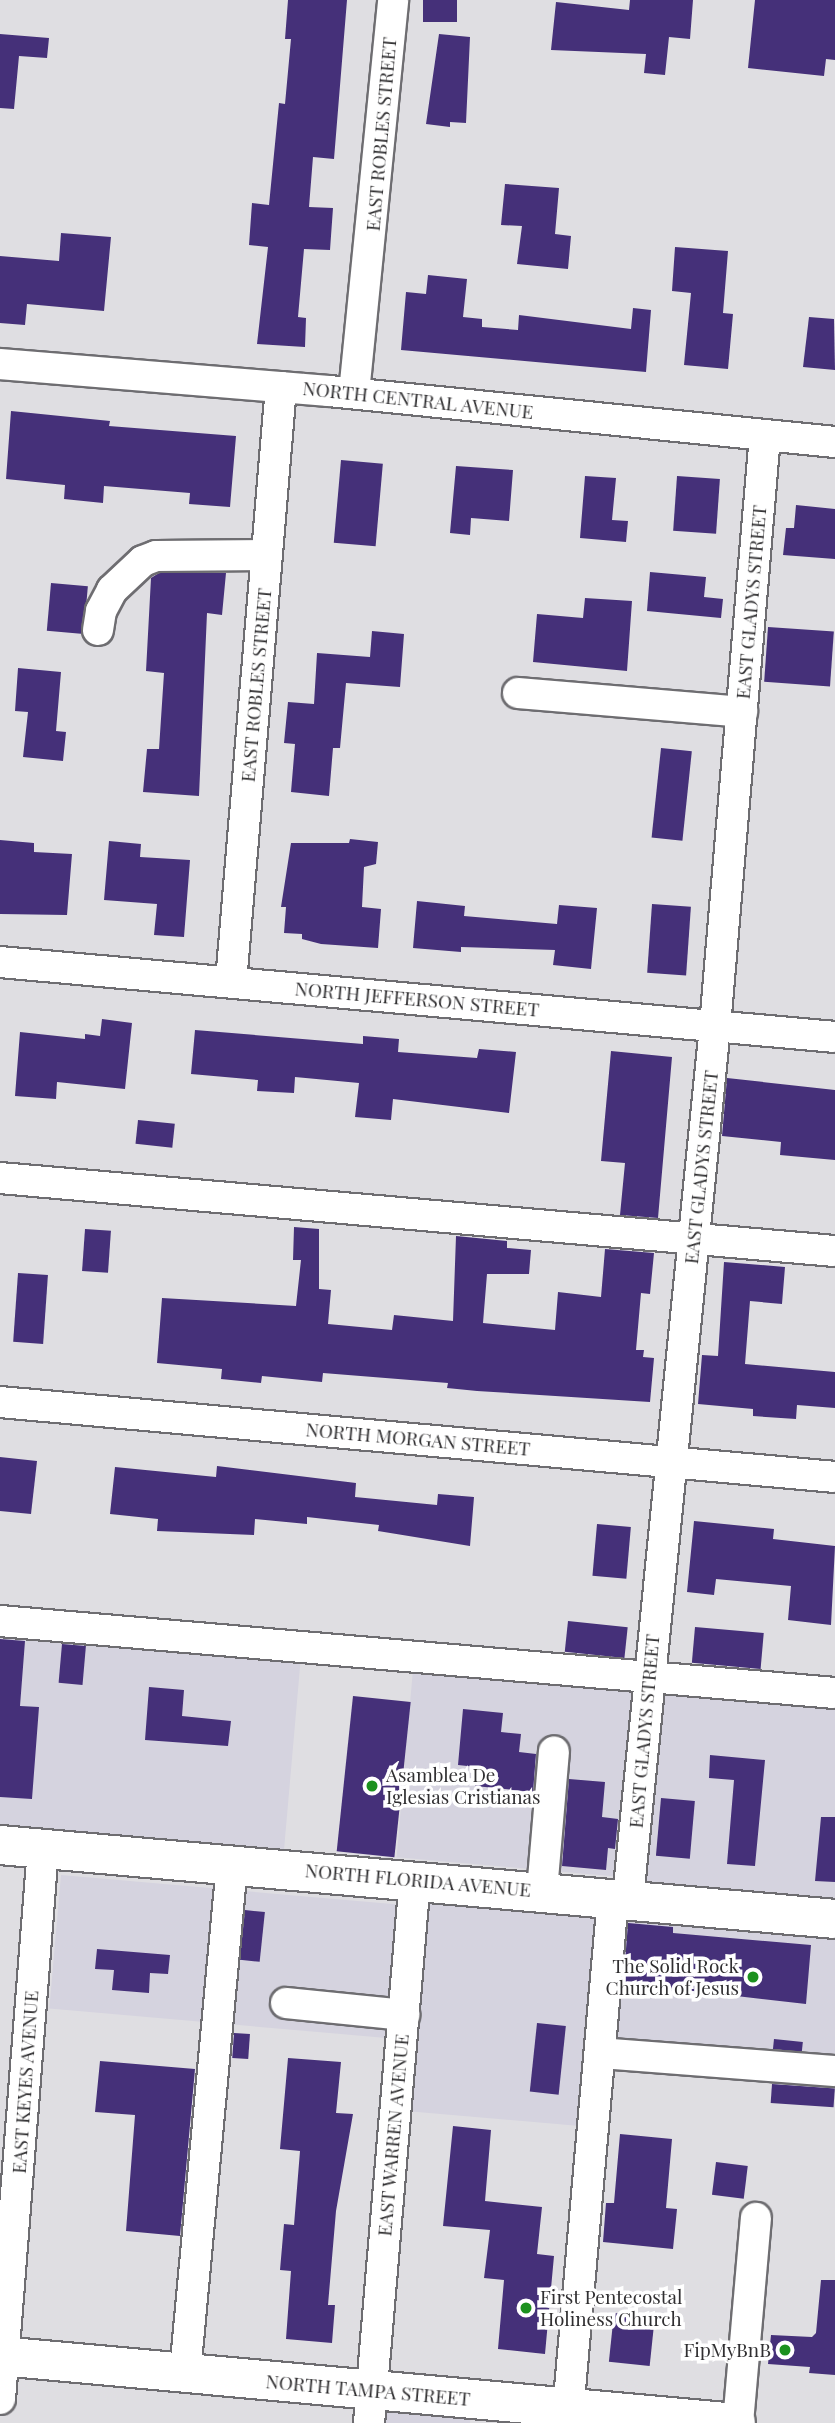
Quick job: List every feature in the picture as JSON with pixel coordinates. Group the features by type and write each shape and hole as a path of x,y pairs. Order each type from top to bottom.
{"main road":[{"name":"NORTH FLORIDA AVENUE","path":"0,1844 415,1879 835,1919"},
{"name":"NORTH TAMPA STREET","path":"2,2356 185,2373 370,2407 737,2423"}],"street":[{"name":"EAST ROBLES STREET","path":"354,393 393,0"},
{"name":"NORTH CENTRAL AVENUE","path":"0,364 354,393 835,442"},
{"name":"EAST ROBLES STREET","path":"230,982 281,387"},
{"name":"EAST GLADYS STREET","path":"568,2416 600,2053 649,1677 668,1462 694,1239 715,1026 765,435"},
{"path":"98,630 112,590 143,561 156,556 267,555"},
{"path":"518,693 742,712"},
{"name":"NORTH JEFFERSON STREET","path":"0,962 835,1037"},
{"path":"0,1178 835,1251"},
{"name":"NORTH MORGAN STREET","path":"0,1402 835,1477"},
{"path":"0,1621 835,1693"},
{"path":"542,1891 554,1752"},
{"name":"EAST KEYES AVENUE","path":"0,2399 11,2122 43,1849"},
{"path":"185,2373 232,1864"},
{"name":"EAST WARREN AVENUE","path":"370,2407 415,1879"},
{"path":"286,2003 404,2015"},
{"path":"600,2053 835,2071"},
{"path":"737,2423 756,2218"}],"shaded area":[{"path":"0,1631 301,1657 284,1851 0,1826"},
{"path":"414,1658 636,1677 619,1877 397,1857"},
{"path":"658,1682 835,1697 835,2065 608,2051"},
{"path":"61,1875 404,1905 392,2038 49,2008"},
{"path":"417,1882 608,1899 588,2127 397,2110"},
{"path":"372,2392 472,2401 470,2423 370,2423"}],"building":[{"path":"288,0 347,0 334,159 313,157 309,207 333,208 330,250 304,249 298,317 306,318 305,347 257,344 268,247 249,245 252,203 269,205 279,103 285,104 291,39 285,39"},
{"path":"423,0 457,0 457,22 423,22"},
{"path":"630,0 693,0 690,39 669,37 665,75 644,73 646,54 551,50 556,2 629,10"},
{"path":"755,0 835,0 835,60 826,59 824,76 748,68"},
{"path":"0,34 49,38 47,58 19,56 14,109 0,108"},
{"path":"439,34 470,37 466,123 450,122 450,127 426,124"},
{"path":"505,184 559,188 555,234 571,236 568,269 517,264 522,226 501,225"},
{"path":"61,233 111,237 104,311 27,304 25,325 0,323 0,256 59,261"},
{"path":"675,247 728,251 723,313 733,314 728,369 684,365 691,293 672,291"},
{"path":"428,275 467,279 463,317 482,319 482,327 518,330 519,315 631,329 633,308 651,310 646,372 401,350 406,292 426,294"},
{"path":"809,317 834,319 835,370 803,367"},
{"path":"11,411 110,421 109,426 236,436 230,507 189,504 190,493 104,486 103,503 64,499 65,485 6,479"},
{"path":"341,460 383,464 376,546 334,543"},
{"path":"456,466 513,470 509,521 471,518 470,535 450,533"},
{"path":"585,476 616,478 612,520 628,521 626,542 580,538"},
{"path":"677,476 720,479 716,534 673,531"},
{"path":"796,505 835,509 835,559 783,555 786,528 794,528"},
{"path":"650,572 706,577 704,597 723,599 721,618 647,611"},
{"path":"159,573 226,573 222,615 207,613 199,796 143,792 147,749 159,749 164,673 146,671 151,578"},
{"path":"51,583 88,586 84,634 47,631"},
{"path":"585,598 632,601 627,671 533,662 537,614 583,618"},
{"path":"768,627 834,632 830,686 764,682"},
{"path":"372,631 404,634 400,687 346,683 340,748 333,748 329,796 291,792 295,744 284,743 288,702 314,704 317,653 370,657"},
{"path":"18,668 61,672 56,731 66,732 63,761 23,757 28,712 15,711"},
{"path":"661,748 692,751 682,841 652,838"},
{"path":"350,839 378,842 376,864 364,867 362,907 381,909 378,948 321,944 302,939 302,934 284,933 286,907 281,907 291,843 349,843"},
{"path":"0,840 34,843 34,852 72,854 67,915 0,914"},
{"path":"109,841 141,844 140,857 190,860 184,937 154,935 157,904 104,900"},
{"path":"417,901 465,906 464,916 557,924 559,905 597,908 591,969 553,965 555,950 461,947 461,952 413,948"},
{"path":"652,904 691,907 686,976 647,973"},
{"path":"102,1019 132,1023 125,1089 57,1082 56,1099 15,1096 20,1032 85,1039 85,1034 100,1036"},
{"path":"195,1030 363,1044 363,1036 399,1039 398,1052 477,1058 479,1049 516,1052 509,1113 393,1099 391,1120 355,1117 359,1083 295,1077 294,1093 257,1091 258,1080 191,1074"},
{"path":"611,1051 672,1057 658,1218 620,1215 625,1163 601,1161"},
{"path":"727,1078 835,1090 835,1160 780,1155 781,1142 722,1136"},
{"path":"138,1120 175,1124 172,1148 135,1144"},
{"path":"294,1227 319,1229 319,1289 331,1290 328,1324 392,1330 394,1315 453,1321 456,1236 507,1241 507,1248 531,1250 529,1274 487,1274 483,1323 555,1330 558,1292 601,1297 605,1249 654,1253 650,1294 641,1293 636,1350 644,1350 643,1357 654,1358 650,1402 477,1391 447,1388 448,1383 323,1373 322,1382 262,1376 261,1383 221,1379 222,1369 157,1363 162,1298 296,1306 301,1260 293,1260"},
{"path":"85,1229 111,1231 108,1273 82,1271"},
{"path":"724,1262 785,1267 782,1304 750,1301 745,1364 835,1372 835,1408 797,1405 796,1419 753,1416 753,1409 698,1404 702,1355 718,1356"},
{"path":"18,1273 48,1275 43,1344 13,1342"},
{"path":"0,1457 37,1461 31,1514 0,1511"},
{"path":"217,1466 356,1483 355,1497 437,1505 438,1494 474,1497 470,1546 378,1531 379,1525 307,1517 307,1524 255,1519 254,1535 157,1531 158,1519 110,1514 115,1467 216,1477"},
{"path":"694,1521 774,1529 773,1539 835,1546 831,1625 788,1620 791,1586 716,1579 714,1595 687,1592"},
{"path":"597,1524 631,1527 626,1579 592,1576"},
{"path":"568,1621 628,1627 624,1658 565,1652"},
{"path":"695,1627 764,1633 761,1669 692,1663"},
{"path":"0,1639 25,1641 20,1706 39,1707 32,1799 0,1797"},
{"path":"62,1644 86,1646 83,1685 59,1683"},
{"path":"149,1687 184,1690 182,1716 231,1721 228,1746 145,1740"},
{"path":"353,1696 411,1702 394,1857 337,1851"},
{"path":"463,1709 503,1713 501,1732 521,1734 519,1752 536,1754 533,1792 475,1786 477,1767 458,1765"},
{"path":"710,1755 765,1760 755,1866 727,1864 734,1780 709,1778"},
{"path":"569,1779 605,1782 602,1817 618,1819 615,1849 608,1848 606,1870 562,1866"},
{"path":"661,1798 695,1801 690,1859 656,1856"},
{"path":"821,1817 835,1817 835,1882 815,1881"},
{"path":"245,1910 265,1912 260,1962 240,1960"},
{"path":"628,1923 673,1927 673,1933 811,1945 806,2004 668,1988 667,1992 623,1988"},
{"path":"97,1949 170,1955 168,1974 150,1973 149,1993 112,1990 114,1970 95,1969"},
{"path":"537,2023 566,2026 559,2095 530,2092"},
{"path":"234,2033 250,2034 248,2059 232,2058"},
{"path":"774,2039 803,2042 802,2052 773,2049"},
{"path":"288,2058 341,2062 336,2113 353,2114 336,2211 328,2305 335,2305 332,2343 286,2339 291,2271 280,2270 284,2224 294,2225 300,2151 280,2149"},
{"path":"100,2061 195,2069 180,2236 126,2231 135,2115 95,2112"},
{"path":"772,2084 835,2088 834,2107 771,2103"},
{"path":"453,2126 491,2130 485,2201 542,2207 537,2254 554,2256 545,2354 498,2349 504,2280 484,2278 490,2230 443,2226"},
{"path":"620,2134 672,2139 666,2208 677,2209 673,2249 603,2242 606,2203 614,2203"},
{"path":"716,2162 748,2166 744,2199 712,2195"},
{"path":"821,2280 835,2280 835,2375 809,2373 810,2367 768,2364 771,2335 812,2337 816,2333"},
{"path":"614,2313 655,2317 650,2366 609,2362"}],"place":[{"name":"Asamblea De Iglesias Cristianas","path":"372,1786"},
{"name":"The Solid Rock Church of Jesus","path":"753,1977"},
{"name":"First Pentecostal Holiness Church","path":"526,2308"},
{"name":"FipMyBnB","path":"785,2350"}]}
